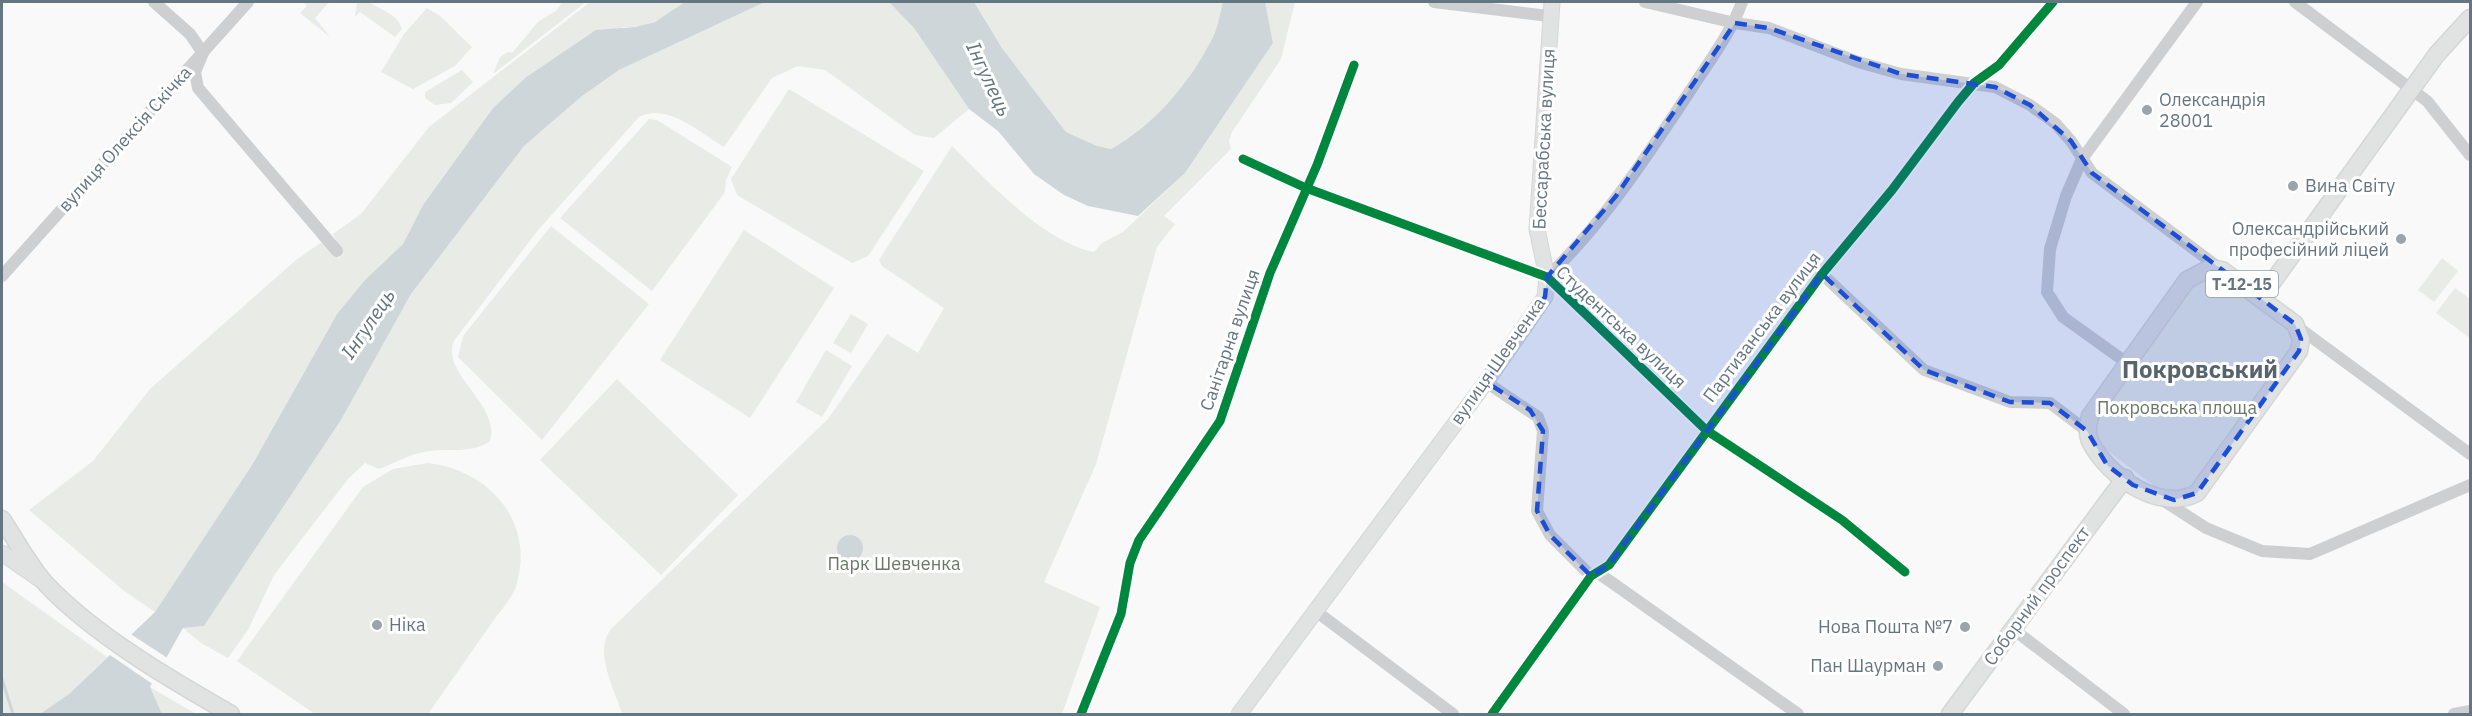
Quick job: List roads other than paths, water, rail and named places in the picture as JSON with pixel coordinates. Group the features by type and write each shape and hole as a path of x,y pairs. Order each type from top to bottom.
{"highway":[{"name":"Т-12-15","path":"2261,298 2437,54 2470,18"},
{"name":"Т-12-15","path":"2087,431 2090,416 2187,280 2210,268 2222,270 2295,324"},
{"path":"2087,431 2091,443 2107,465 2141,491 2157,497 2186,499 2197,493 2300,351 2301,339 2295,324"},
{"name":"Соборний проспект","path":"1950,714 2125,478"},
{"path":"2,519 46,583 93,625 186,689 231,714"}],"main road":[{"name":"Бессарабська вулиця","path":"1547,277 1537,229 1551,9"},
{"name":"вулиця Шевченка","path":"1239,714 1486,382 1545,297 1547,277"},
{"path":"2,553 46,583"}],"street":[{"path":"154,2 190,34 203,53 195,72 198,88 337,251"},
{"name":"вулиця Олексія Скічка","path":"2,276 248,2"},
{"path":"1434,2 1551,9"},
{"path":"1645,2 1735,24 1769,27 1858,62 1901,74 1995,87 2030,105 2055,123 2072,141 2092,173 2222,270"},
{"name":"вулиця Шевченка","path":"1547,277 1568,257 1616,196 1735,24 1742,2"},
{"name":"Партизанська вулиця","path":"1492,714 1594,574 1609,565 1822,274 1892,190 1974,83 1999,65 2053,2"},
{"path":"2127,363 2063,317 2048,292 2050,249 2066,196 2082,159 2197,2"},
{"path":"2295,2 2413,89 2437,111 2470,155"},
{"name":"Санітарна вулиця","path":"1081,714 1120,614 1130,563 1139,540 1220,421 1270,273 1317,165 1354,65"},
{"name":"Студентська вулиця","path":"1243,159 1306,188 1547,277 1706,430 1842,520 1905,572"},
{"path":"1822,274 1924,370 2010,402 2049,403 2087,431"},
{"path":"2295,324 2470,454"},
{"path":"1486,382 1538,417 1543,430 1538,511 1551,536 1594,574 1798,714"},
{"path":"2157,497 2206,528 2251,547 2262,551 2310,554 2470,485"},
{"path":"1317,612 1453,714"},
{"path":"2013,629 2124,714"},
{"path":"2454,714 2470,711"}],"water":[{"name":"Інгулець","path":"685,2 765,2 619,70 582,96 524,146 411,294 341,420 204,626 183,628 150,687 162,714 40,714 69,694 155,612 252,465 337,314 365,280 403,244 423,205 493,108 525,78 596,30 635,27 655,22"},
{"name":"Інгулець","path":"889,2 974,2 1002,48 1066,132 1097,146 1111,149 1157,115 1182,86 1213,37 1223,2 1265,2 1273,43 1185,173 1138,216 1088,206 1064,195 1034,174 998,131 969,109 914,28"},
{"path":"850,535 859,539 863,548 859,557 850,561 841,557 837,548 841,539"}],"waterway":[{"path":"2,679 13,714"}],"place":[{"name":"Олександрія 28001","path":"2147,110"},
{"name":"Вина Світу","path":"2293,186"},
{"name":"Олександрійський професійний ліцей","path":"2401,239"},
{"name":"Ніка","path":"377,625"},
{"name":"Нова Пошта №7","path":"1965,627"},
{"name":"Пан Шаурман","path":"1938,666"}],"district":[{"name":"Покровський","path":"2200,370"}],"park label":[{"name":"Покровська площа","path":"2177,408"},
{"name":"Парк Шевченка","path":"894,564"}]}
